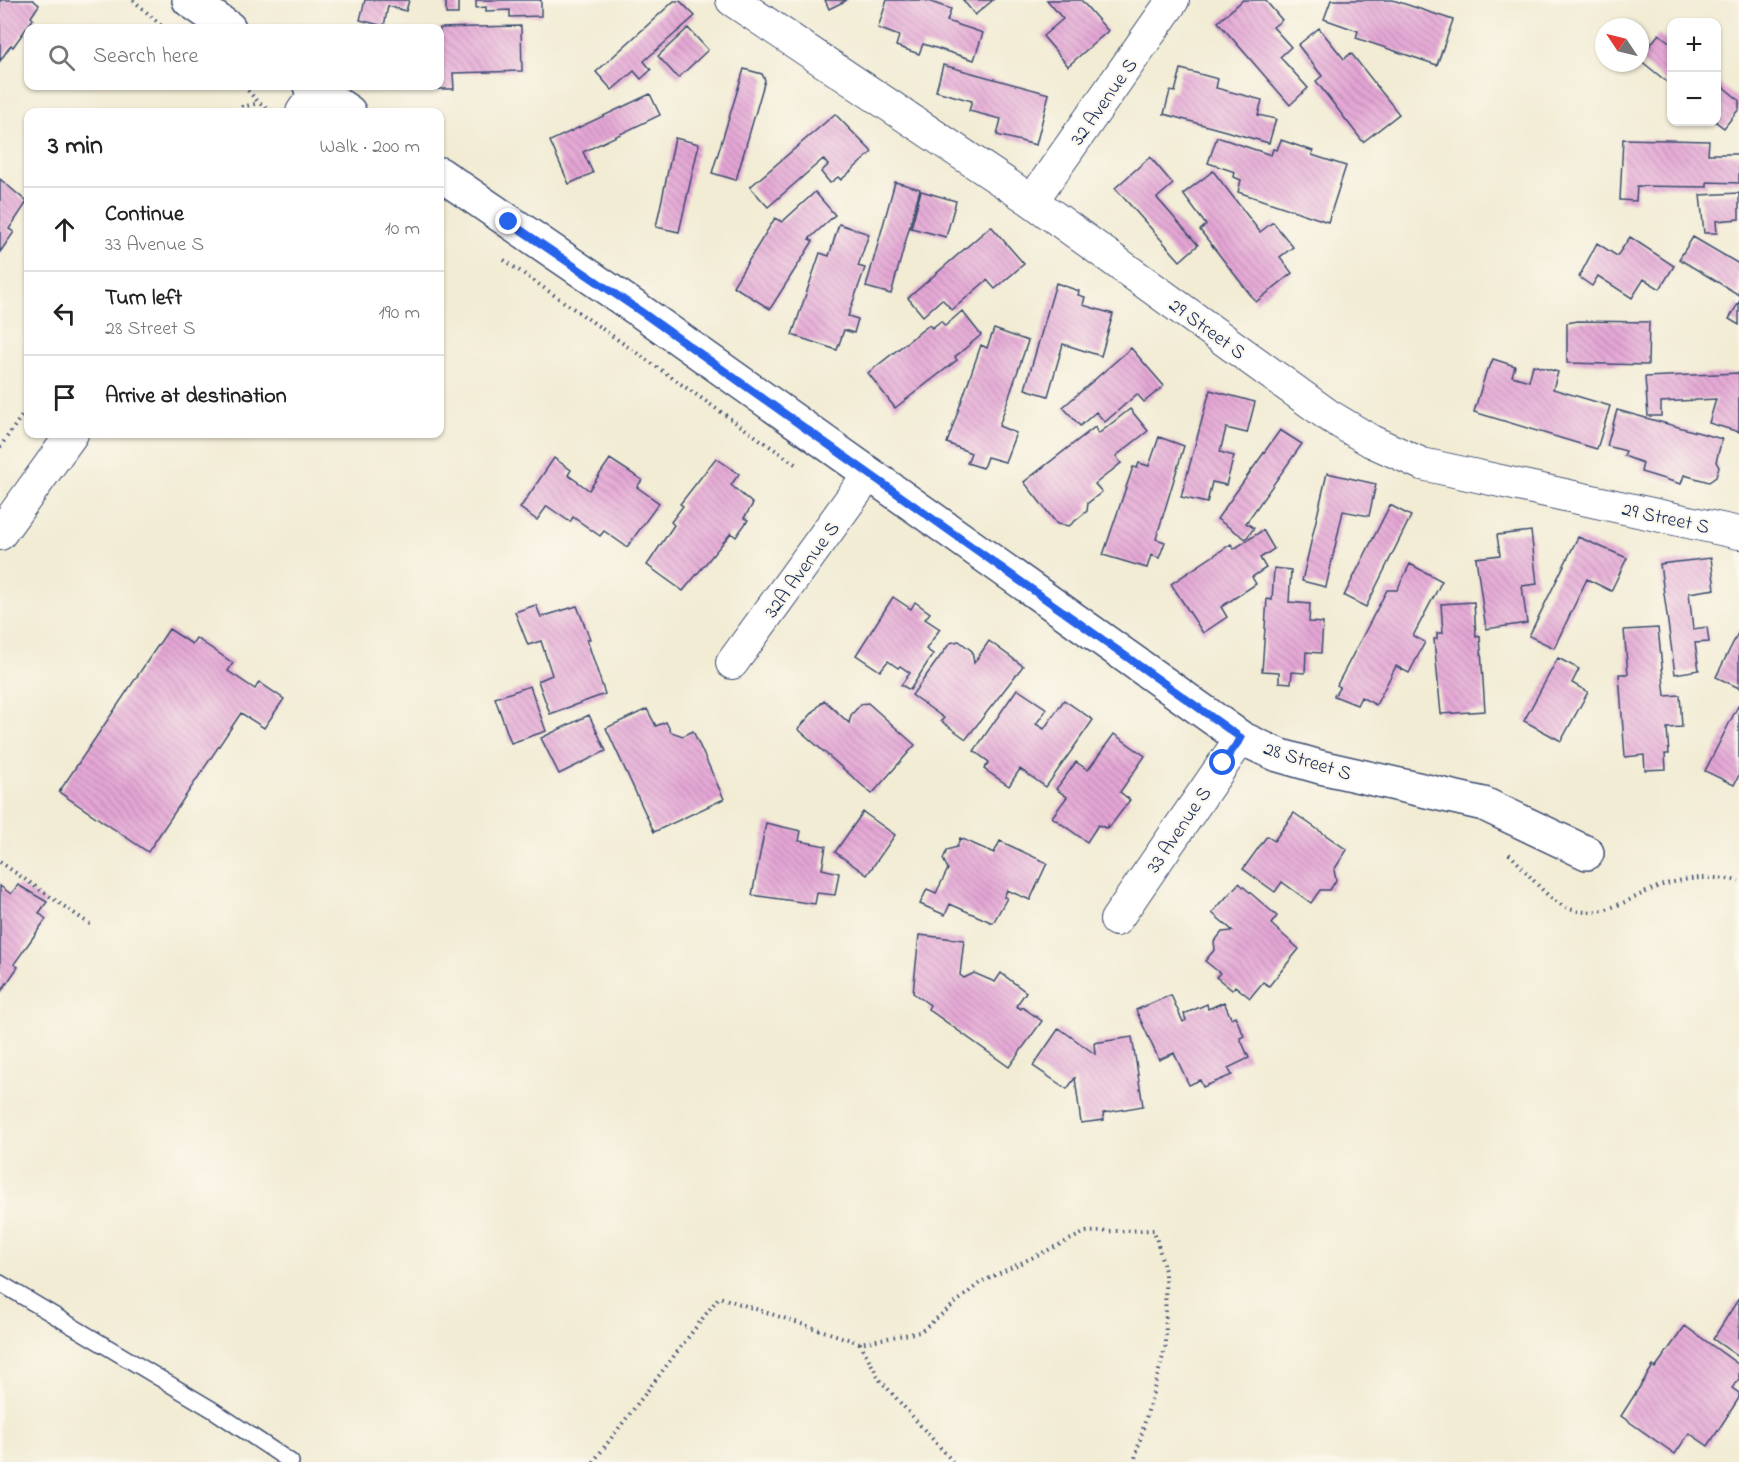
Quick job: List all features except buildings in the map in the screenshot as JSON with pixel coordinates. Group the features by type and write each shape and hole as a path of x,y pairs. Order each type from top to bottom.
{"street":[{"path":"189,0 223,24"},
{"name":"29 Street S","path":"732,0 1032,201 1328,415 1371,441 1422,464 1739,533"},
{"name":"32 Avenue S","path":"1032,201 1173,0"},
{"path":"310,96 339,108"},
{"name":"28 Street S","path":"444,177 643,313 1241,738 1278,755 1320,767 1484,804 1587,853"},
{"path":"0,534 69,438"},
{"name":"32A Avenue S","path":"732,663 869,474"},
{"name":"33 Avenue S","path":"1116,920 1241,738"}],"lane":[{"path":"0,1283 213,1410 291,1462"}],"path":[{"path":"133,0 160,24"},
{"path":"248,90 259,103 267,108"},
{"path":"241,108 259,103"},
{"path":"0,447 24,413"},
{"path":"0,862 91,925"},
{"path":"36,895 40,890"},
{"path":"593,1462 719,1297 860,1342 920,1332 981,1282 1086,1232 1154,1230 1165,1271 1166,1345 1134,1462"},
{"path":"860,1342 880,1380 953,1462"}],"route":[{"path":"509,222 643,313 1241,738 1223,763"}]}
